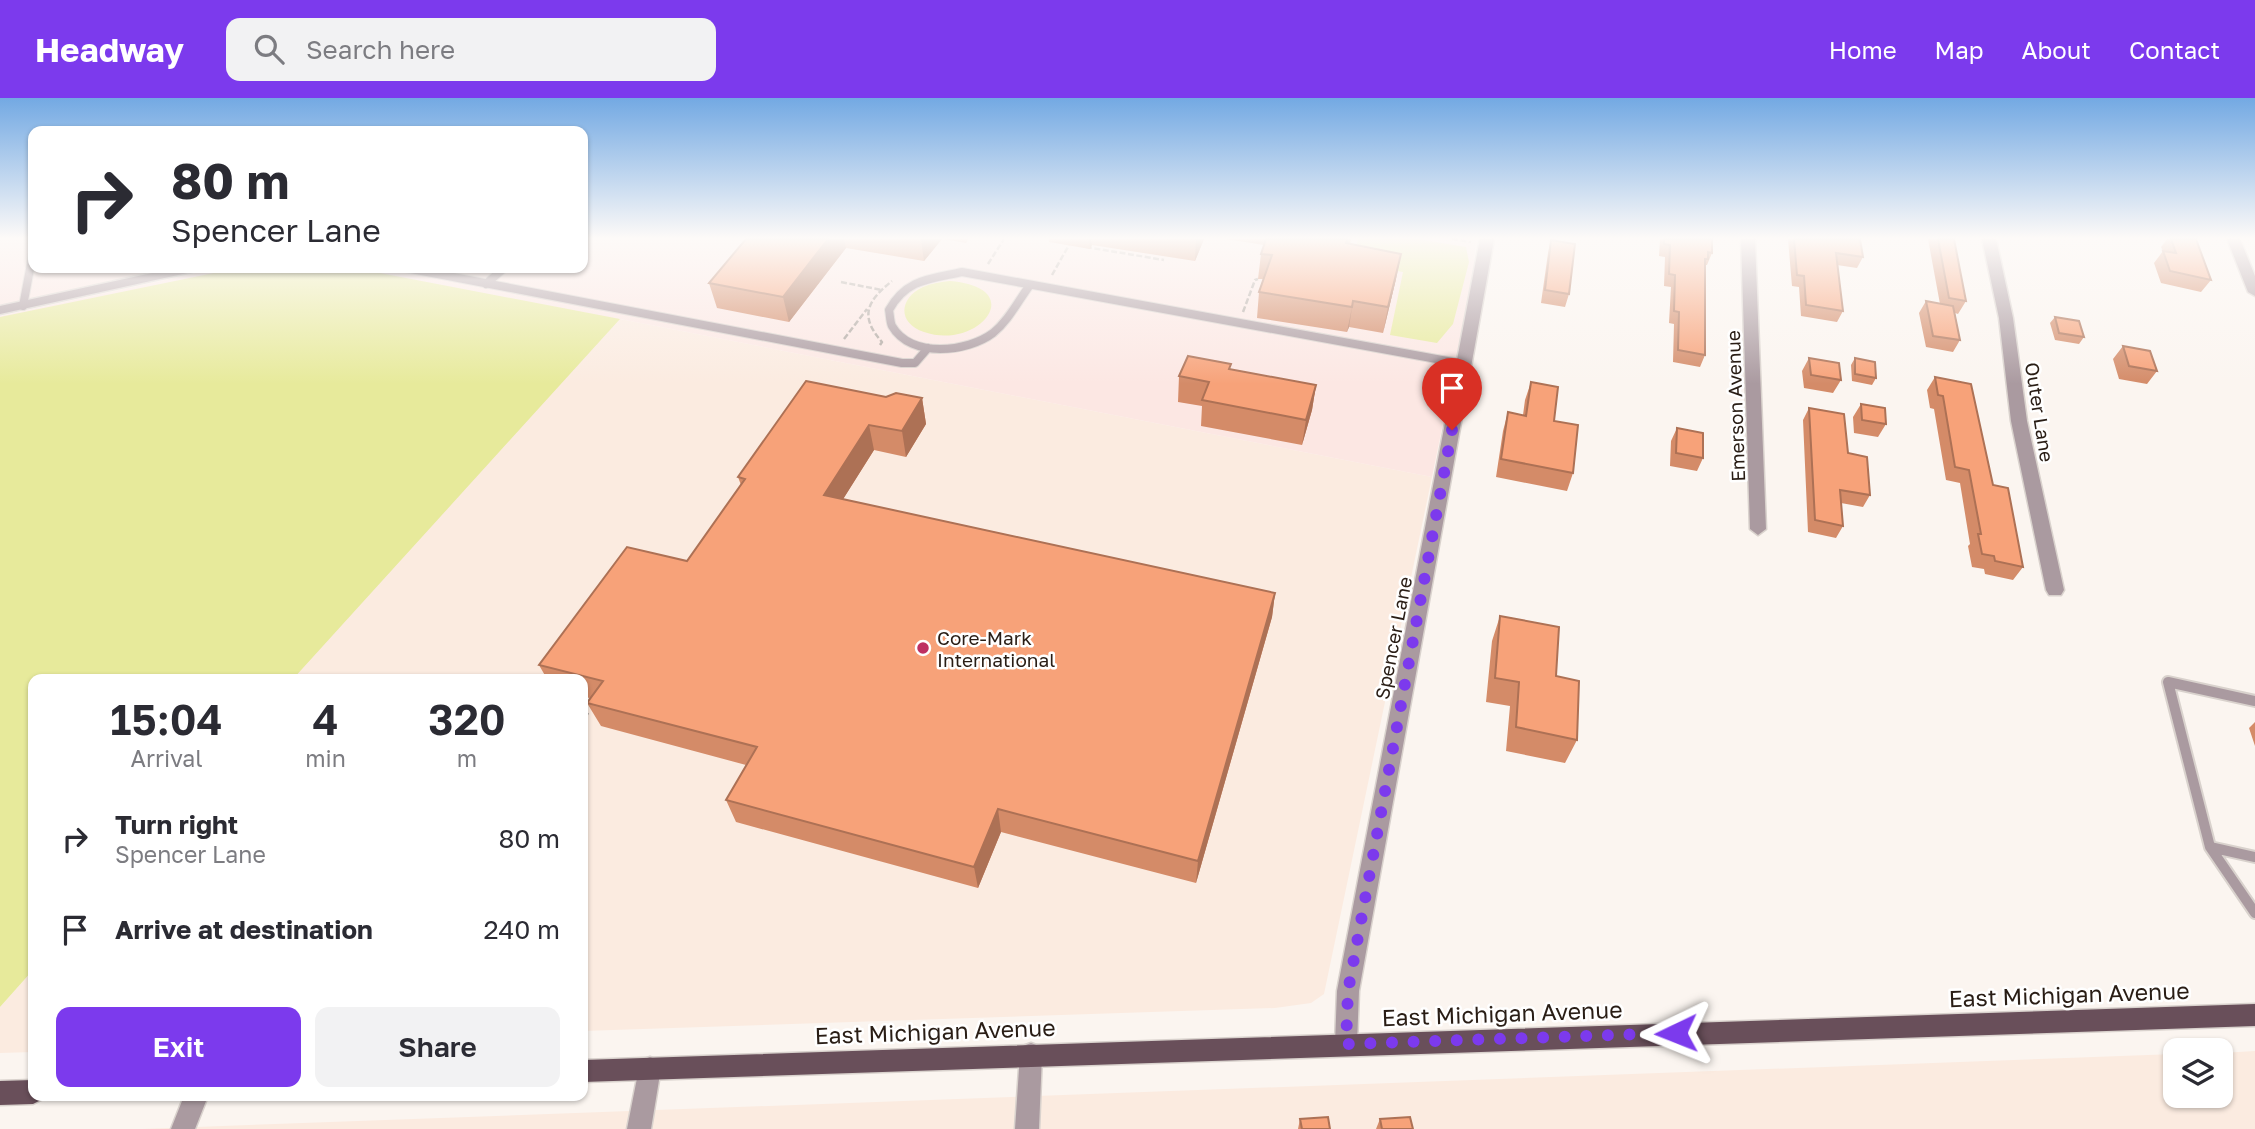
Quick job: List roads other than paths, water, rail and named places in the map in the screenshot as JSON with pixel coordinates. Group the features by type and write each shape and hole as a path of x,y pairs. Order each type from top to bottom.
{"main road":[{"name":"East Michigan Avenue","path":"588,1070 2255,1014"},
{"path":"0,1093 28,1092"}],"street":[{"path":"0,310 107,287"},
{"name":"Spencer Lane","path":"1346,1044 1348,991 1478,287"},
{"name":"Emerson Avenue","path":"1750,287 1758,529"},
{"name":"Outer Lane","path":"1999,287 2019,421 2055,590"},
{"path":"1027,1129 1031,1054"},
{"path":"639,1129 650,1068"},
{"path":"183,1129 194,1101"}],"lane":[{"path":"23,306 27,287"},
{"path":"502,287 902,363 915,363 928,348"},
{"path":"907,287 888,307 887,321 900,337 928,348 958,347 986,338 1002,323 1028,287"},
{"path":"1042,287 1464,364"},
{"path":"2255,701 2168,682 2210,848 2255,913"},
{"path":"2210,848 2255,857"}],"place":[{"name":"Core-Mark International","path":"923,648"}]}
